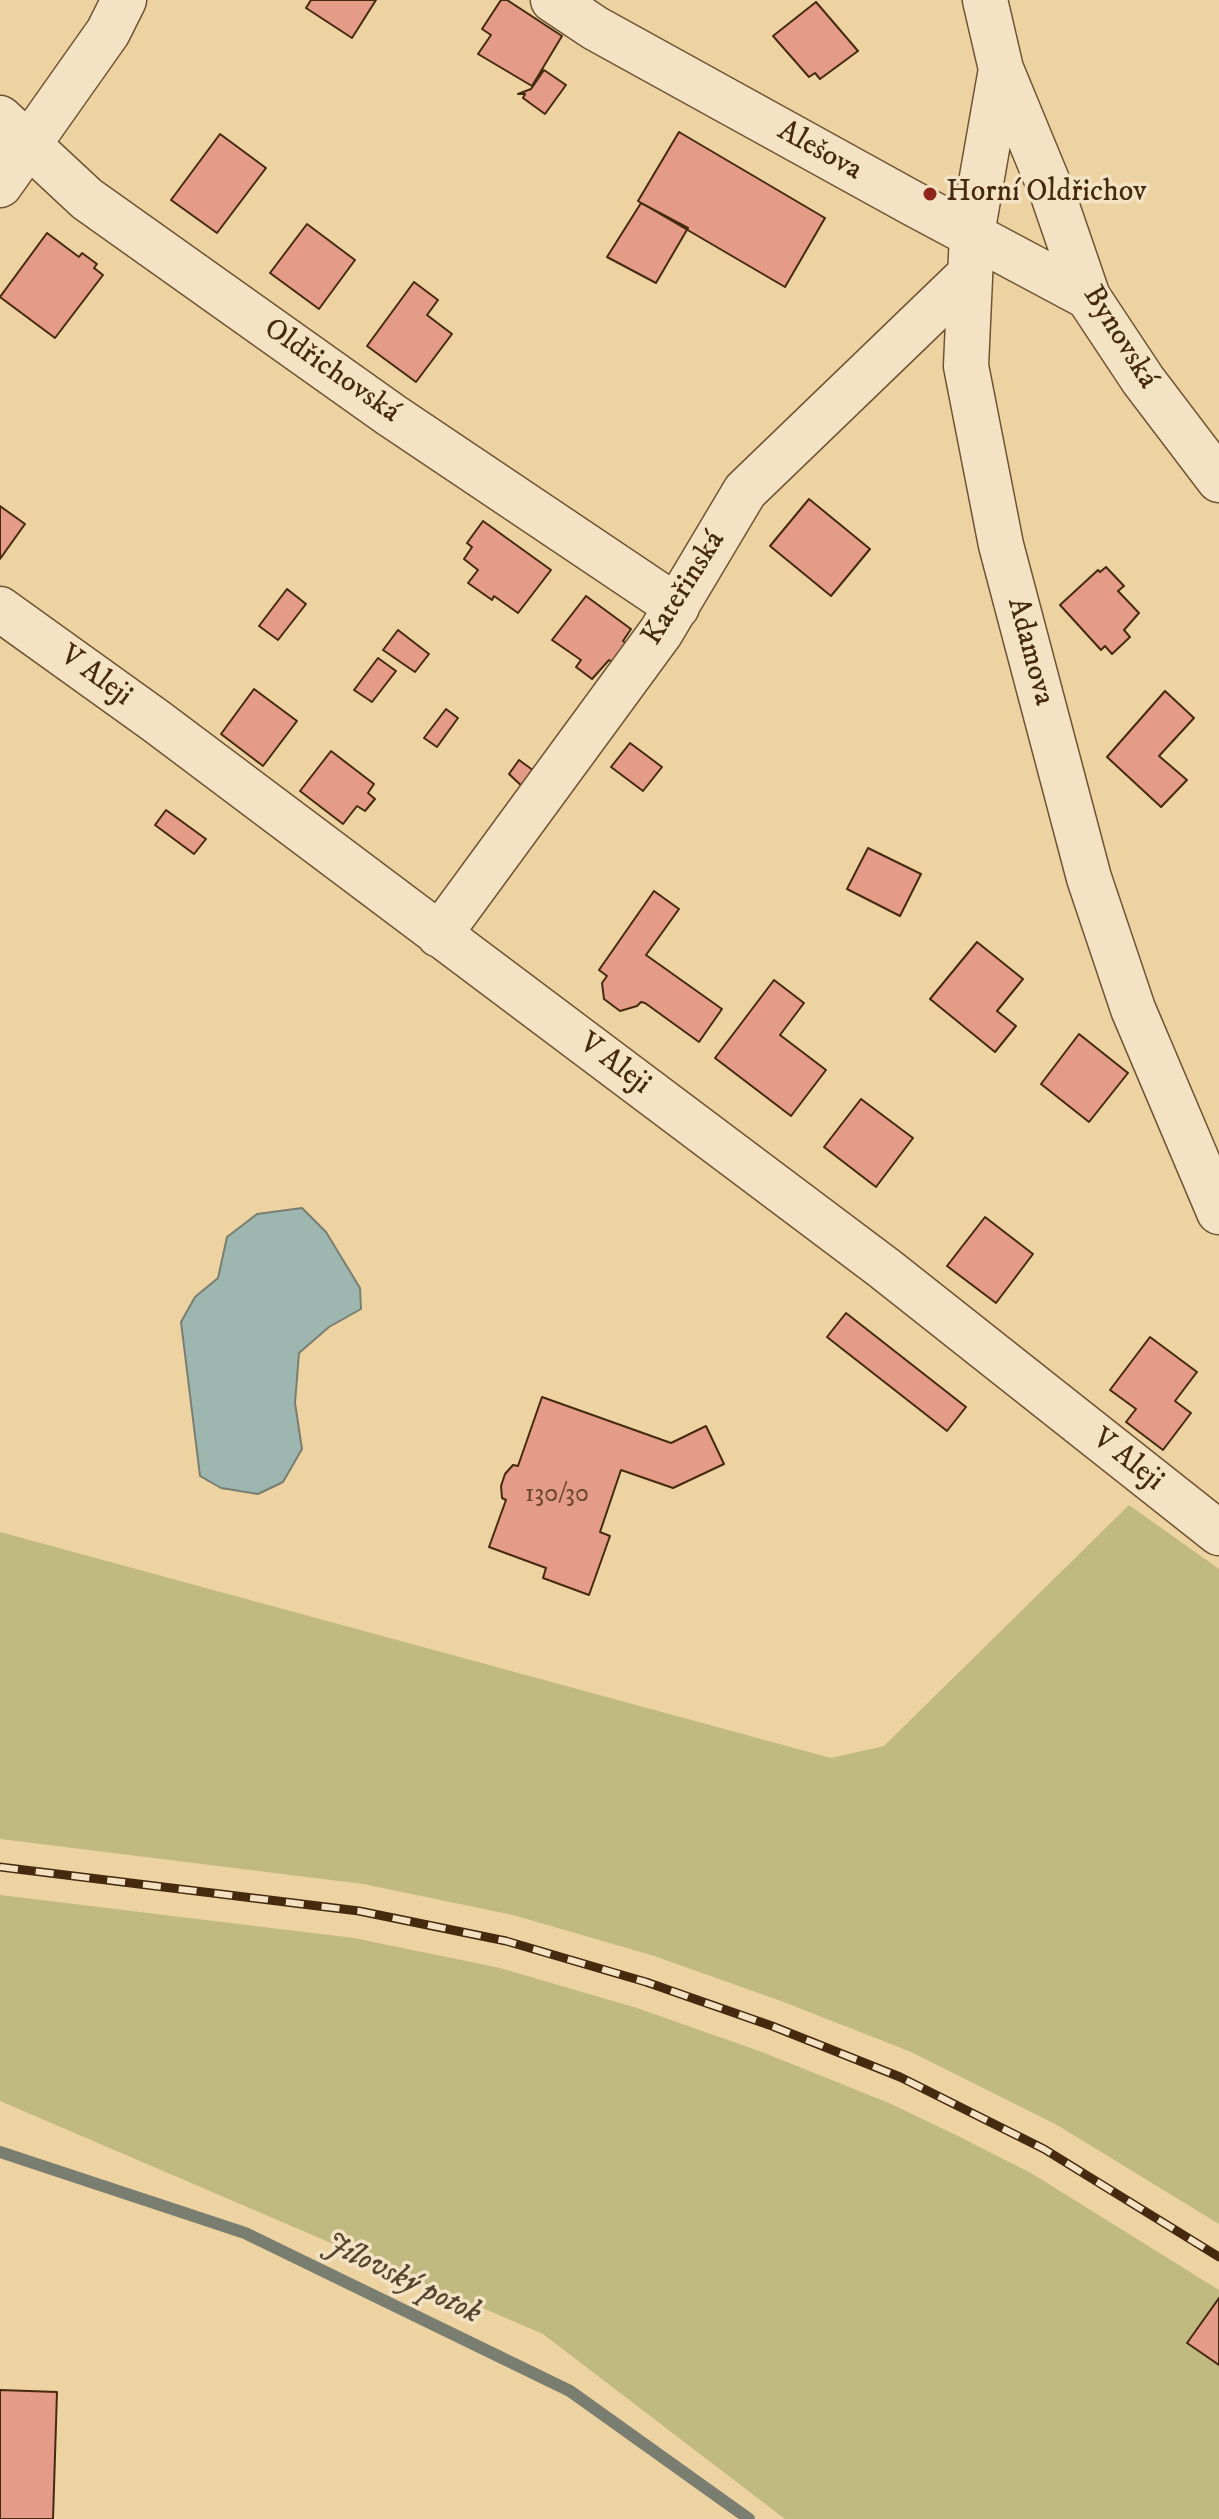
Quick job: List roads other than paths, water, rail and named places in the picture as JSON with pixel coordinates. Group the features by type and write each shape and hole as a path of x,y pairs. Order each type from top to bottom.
{"street":[{"path":"0,185 14,131 108,32 124,0"},
{"name":"Alešova","path":"553,0 970,255 1088,297"},
{"name":"Bynovská","path":"985,0 1001,69 1053,195 1088,297 1143,380 1219,480"},
{"name":"Adamova","path":"1001,69 970,255 966,366 1001,545 1089,878 1133,1009 1219,1212"},
{"name":"Oldřichovská","path":"14,131 87,199 391,415 677,607"},
{"name":"Kateřinská","path":"439,935 661,632 745,491 970,255"},
{"name":"V Aleji","path":"0,609 156,721 884,1268 1219,1533"}],"water":[{"path":"302,1208 326,1232 360,1288 361,1309 329,1327 299,1353 295,1403 302,1449 283,1482 258,1494 221,1488 200,1476 181,1322 195,1297 218,1278 227,1237 257,1214"}],"waterway":[{"name":"Jílovský potok","path":"0,2152 245,2233 570,2391 749,2519"}],"railway":[{"path":"0,1867 359,1911 506,1941 646,1982 772,2026 900,2077 1044,2149 1219,2257"}],"place":[{"name":"Horní Oldřichov","path":"930,194"}]}
